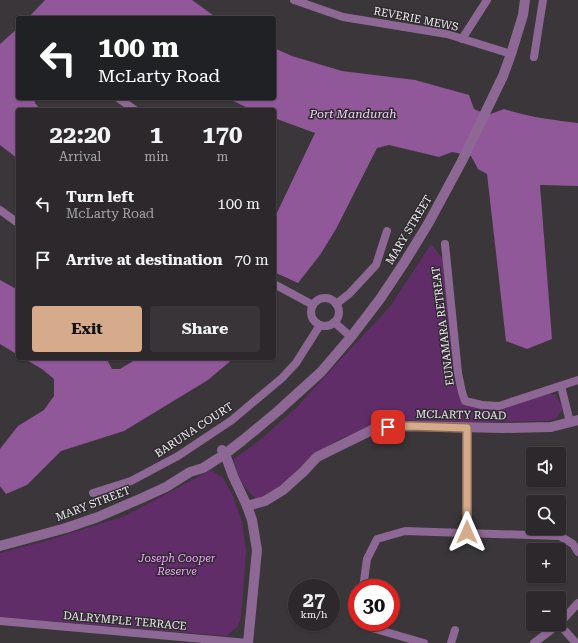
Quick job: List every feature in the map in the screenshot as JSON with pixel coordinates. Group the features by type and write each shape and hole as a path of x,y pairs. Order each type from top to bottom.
{"street":[{"name":"REVERIE MEWS","path":"294,0 343,17 447,34 511,54"},
{"path":"462,39 487,0"},
{"name":"MARY STREET","path":"0,546 66,528 98,517 166,487 190,472 199,462 213,457 252,432 310,383 351,336 380,299 428,224 462,161 487,110 511,54 523,15 525,0"},
{"path":"534,57 543,0"},
{"path":"121,100 133,108"},
{"path":"0,210 16,222"},
{"path":"336,304 348,294 376,265 387,231"},
{"name":"EUNAMARA RETREAT","path":"445,244 458,373 465,401 482,405 499,406 578,380"},
{"path":"276,285 313,304"},
{"path":"320,298 331,299 336,304 338,316 334,322 327,325 320,325 314,321 311,314 313,304 320,298"},
{"path":"334,322 351,336"},
{"name":"BARUNA COURT","path":"93,493 131,481 178,456 232,420 282,378 296,363 320,325"},
{"path":"561,386 574,421"},
{"name":"MCLARTY ROAD","path":"247,506 265,501 283,490 317,457 376,428 410,426 467,428 551,427 574,421"},
{"path":"467,428 467,532"},
{"path":"223,451 252,520 257,550 248,643"},
{"path":"213,457 233,476"},
{"path":"364,579 367,558 377,539 405,530 560,536 573,544 578,552"},
{"path":"566,616 578,603"},
{"name":"DALRYMPLE TERRACE","path":"0,621 248,643"},
{"path":"452,643 455,630"},
{"path":"382,631 424,643"},
{"path":"534,643 550,631"},
{"path":"565,631 576,643"}],"green space":[{"path":"431,244 443,259 465,404 496,410 547,393 556,395 563,409 557,418 548,421 376,424 340,439 323,449 309,458 297,471 267,497 257,499 249,492 242,481 236,469 234,459 260,440 296,408 391,305"},
{"name":"Joseph Cooper Reserve","path":"211,470 223,478 233,496 242,522 246,551 241,617 238,626 227,636 0,617 0,553 46,541 125,516"}],"water":[{"path":"45,0 192,0 214,16 30,16"},
{"path":"16,30 16,100 34,100 39,108 16,108 16,157 0,145 0,44"},
{"name":"Port Mandurah","path":"276,49 292,56 342,71 415,80 469,95 474,109 488,115 504,109 541,118 578,123 578,186 540,185 552,339 527,349 506,341 487,174 478,169 471,156 452,152 439,157 389,145 377,148 336,229 320,255 298,283 276,273 276,215 315,133 276,119 276,108 248,108 231,100 276,100"},
{"path":"0,280 16,289 16,354 0,344"},
{"path":"26,360 107,360 112,369 120,369 135,360 232,360 208,380 124,431 61,451 27,485 6,494 0,486 0,449 18,426 44,410 54,396 54,379 42,369"}],"route":[{"path":"388,427 410,426 467,428 467,532"}]}
